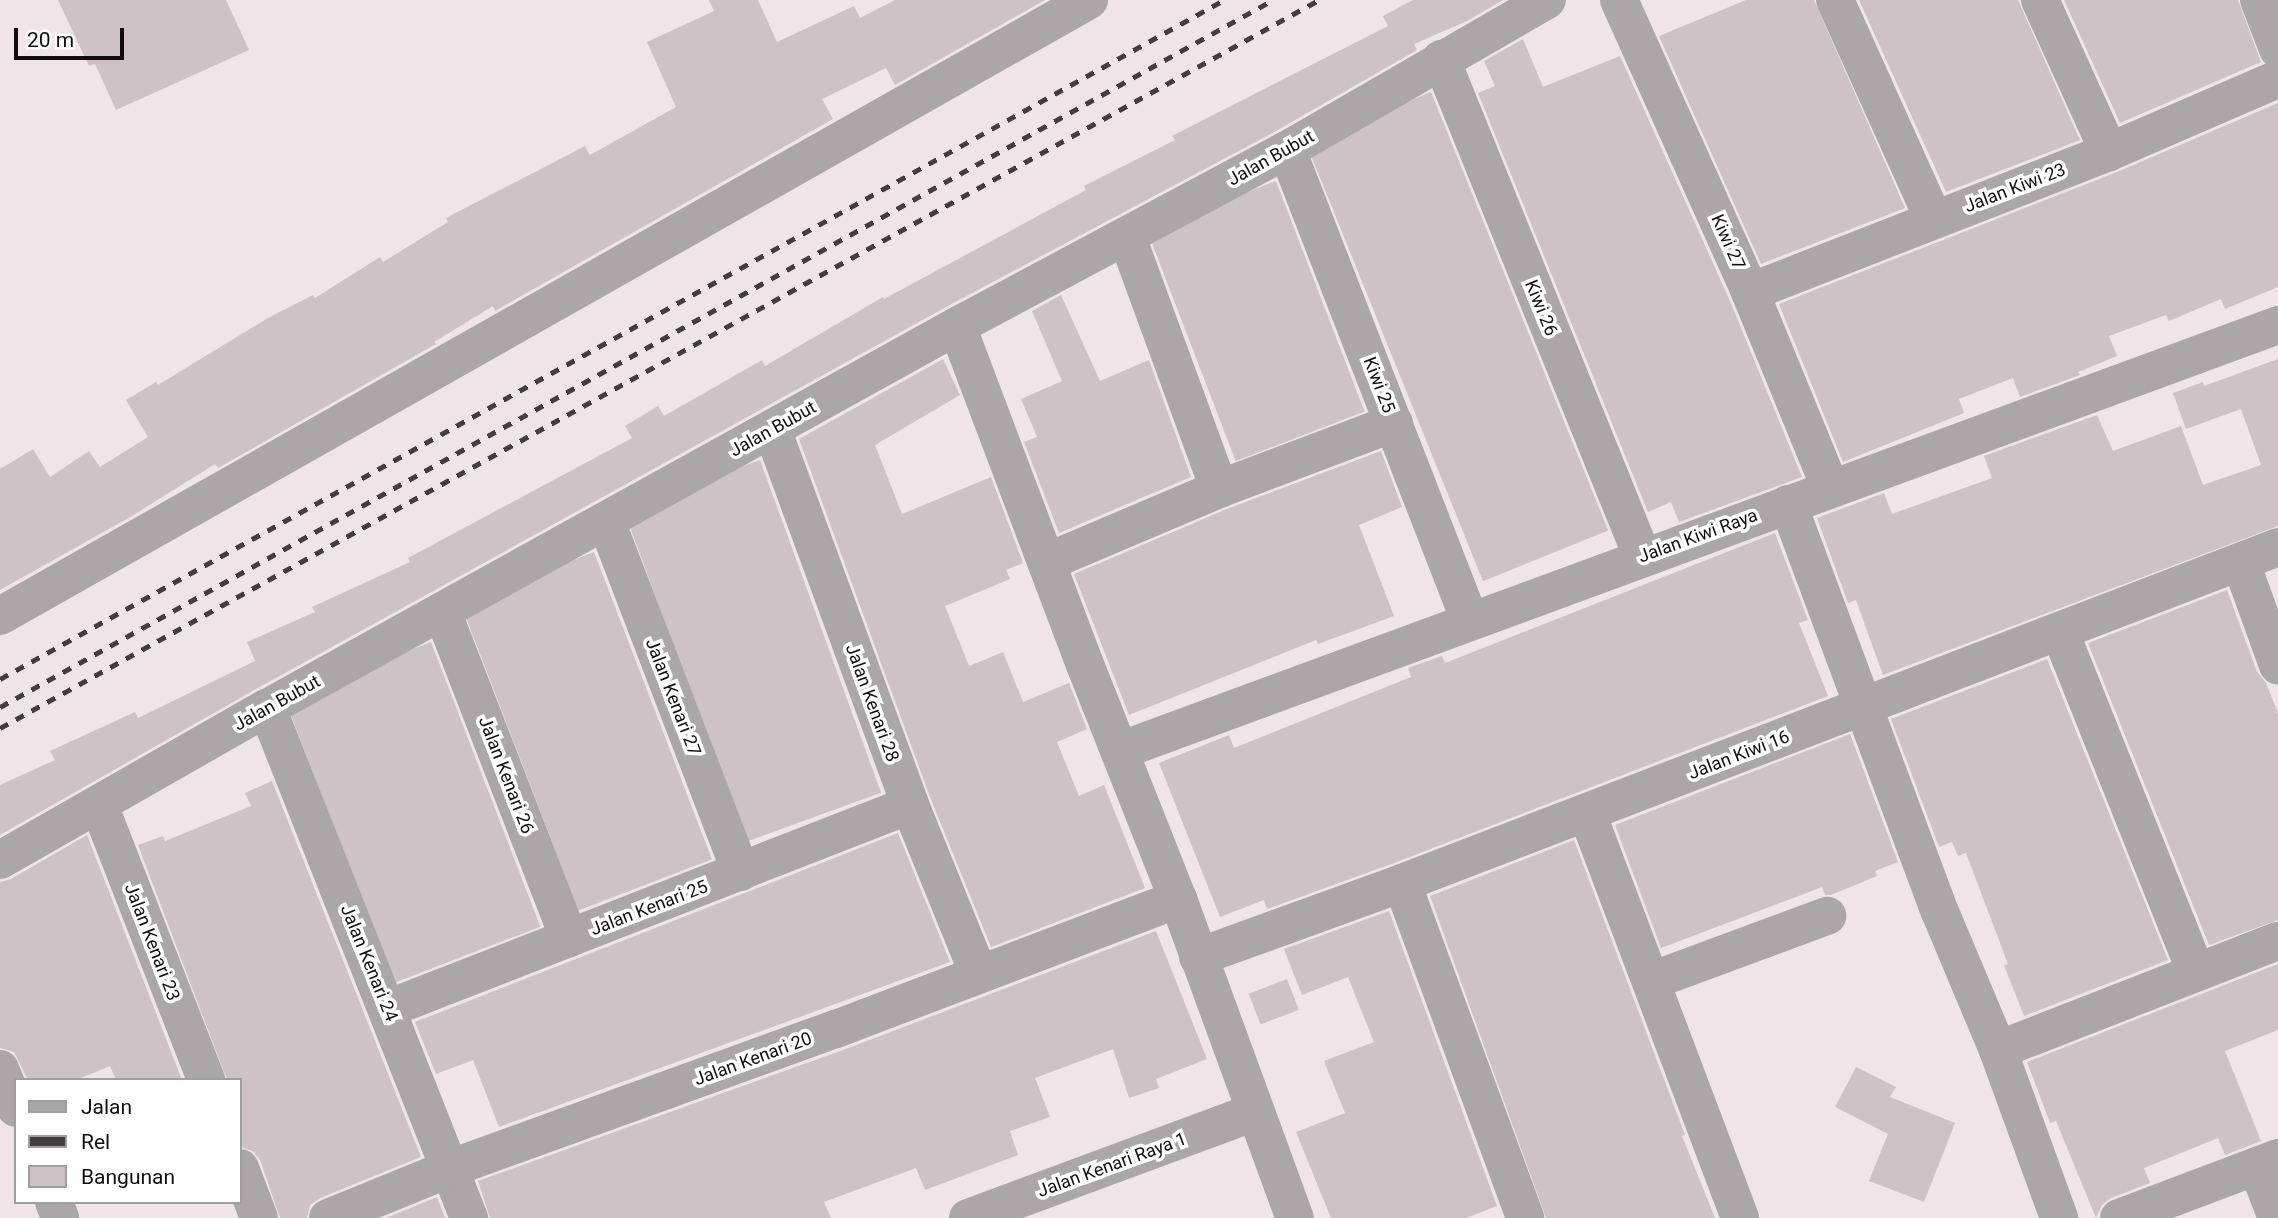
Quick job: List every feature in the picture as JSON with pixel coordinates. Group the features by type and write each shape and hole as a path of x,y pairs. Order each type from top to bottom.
{"street":[{"path":"0,616 1089,0"},
{"name":"Jalan Bubut","path":"0,860 267,708 957,326 1287,149 1547,0"},
{"name":"Kiwi 27","path":"1619,0 1750,292 1830,487"},
{"path":"1835,0 1934,220"},
{"path":"2040,0 2109,152"},
{"path":"2259,0 2278,49"},
{"name":"Kiwi 26","path":"1441,59 1642,556"},
{"name":"Jalan Kiwi 23","path":"1750,292 2109,152 2278,79"},
{"name":"Kiwi 25","path":"1287,149 1470,621"},
{"path":"1127,237 1219,489"},
{"name":"Jalan Kiwi Raya","path":"1119,751 1642,556 2278,325"},
{"path":"957,326 1178,899 1295,1218"},
{"path":"1047,562 1219,489 1394,423"},
{"name":"Jalan Kenari 28","path":"772,429 910,805 979,975"},
{"path":"1788,504 1866,707 1940,912 1998,1050 2059,1218"},
{"name":"Jalan Kenari 27","path":"606,521 741,872"},
{"name":"Jalan Kiwi 16","path":"1198,957 1587,813 2278,547"},
{"path":"2241,563 2278,664"},
{"name":"Jalan Kenari 26","path":"442,611 569,938"},
{"path":"2060,632 2196,972"},
{"name":"Jalan Kenari 24","path":"267,708 469,1218"},
{"name":"Jalan Kenari 23","path":"99,805 205,1078"},
{"name":"Jalan Kenari 25","path":"387,1009 910,805"},
{"path":"1587,813 1740,1218"},
{"path":"1402,883 1525,1218"},
{"name":"Jalan Kenari 20","path":"328,1218 451,1168 979,975 1178,899"},
{"path":"1651,981 1827,916"},
{"path":"1998,1050 2278,940"},
{"path":"0,1069 14,1103"},
{"name":"Jalan Kenari Raya 1","path":"968,1218 1255,1112"},
{"path":"2119,1218 2267,1162 2277,1218"},
{"path":"242,1173 259,1218"}],"building":[{"path":"58,0 226,0 249,50 116,110 95,64 89,66"},
{"path":"709,0 758,0 777,42 854,6 860,18 895,0 1045,0 895,85 886,68 822,99 833,119 495,311 493,306 434,342 436,344 218,468 215,464 132,516 0,590 0,469 33,449 50,477 89,451 100,467 148,437 126,400 156,382 158,385 268,318 313,295 315,298 380,257 383,262 448,222 446,218 585,146 590,155 676,107 647,42 714,11"},
{"path":"1413,0 1503,0 1467,21 1414,44 1417,50 1276,131 946,307 256,689 0,835 0,785 55,760 50,751 135,712 138,718 255,661 247,642 315,612 312,607 410,562 408,558 632,438 625,426 658,406 664,416 762,360 765,366 883,297 884,299 1086,190 1084,186 1175,140 1172,136 1388,26 1383,16"},
{"path":"1746,0 1814,0 1905,208 1761,264 1659,36"},
{"path":"1859,0 2018,0 2080,140 1946,192"},
{"path":"2064,0 2238,0 2261,62 2120,123"},
{"path":"1523,39 1543,87 1620,56 1730,301 1802,477 1679,522 1671,502 1648,512 1478,93 1495,86 1484,61"},
{"path":"1431,92 1608,531 1483,581 1306,143"},
{"path":"2278,103 2278,287 2225,309 2221,299 2169,321 2166,315 2109,336 2117,356 2078,372 2080,375 2020,397 2013,378 1959,399 1964,413 1843,462 1779,304 2117,172"},
{"path":"1276,181 1365,412 1236,461 1147,230"},
{"path":"1061,295 1100,381 1149,360 1191,477 1059,533 1024,442 1037,437 1021,399 1062,381 1032,311"},
{"path":"943,359 960,395 875,445 902,514 991,477 1023,563 1006,570 1010,579 945,606 969,666 1003,652 1023,702 1069,683 1087,729 1057,742 1079,796 1104,785 1145,888 991,947 930,797 799,439"},
{"path":"2278,359 2278,526 1883,675 1856,600 1848,603 1817,518 1884,493 1892,514 1992,478 1984,456 2097,415 2113,451 2181,426 2203,485 2261,465 2241,409 2186,429 2173,393 2203,382 2204,386"},
{"path":"1381,451 1402,507 1359,525 1394,616 1318,644 1316,640 1129,715 1074,574 1227,509"},
{"path":"760,460 881,793 745,842 624,510"},
{"path":"1775,533 1808,620 1799,623 1828,696 1394,863 1267,909 1264,900 1220,917 1159,763 1229,735 1234,748 1411,677 1408,668 1442,656 1445,663"},
{"path":"594,552 712,859 578,910 460,603"},
{"path":"2227,590 2257,672 2266,683 2278,713 2278,920 2209,945 2088,643"},
{"path":"431,642 540,927 394,983 284,698"},
{"path":"2047,659 2168,960 2024,1016 2004,965 2008,964 1966,853 1958,856 1952,842 1939,847 1891,719"},
{"path":"1850,734 1898,862 1875,871 1877,876 1831,895 1825,895 1822,887 1661,948 1615,825"},
{"path":"272,781 421,1157 320,1198 310,1205 307,1218 280,1218 260,1160 253,1151 242,1148 242,1078 226,1078 138,845 163,836 165,841 251,806 245,793"},
{"path":"898,833 950,962 499,1127 473,1060 436,1074 415,1022"},
{"path":"87,835 181,1078 115,1078 110,1066 81,1078 27,1078 14,1052 0,1048 0,882 11,879"},
{"path":"1574,840 1685,1135 1682,1136 1715,1218 1546,1218 1430,896"},
{"path":"1389,911 1497,1206 1466,1218 1331,1218 1296,1132 1345,1113 1324,1061 1374,1042 1348,977 1302,995 1284,949"},
{"path":"1156,931 1207,1059 1156,1079 1159,1088 1129,1098 1113,1049 1035,1078 1050,1117 1010,1131 1018,1155 925,1190 916,1168 824,1202 831,1218 490,1218 478,1181 843,1050"},
{"path":"2278,964 2278,1030 2225,1051 2261,1141 2225,1155 2218,1138 2144,1168 2150,1183 2111,1198 2102,1205 2096,1218 2056,1121 2050,1123 2027,1062"},
{"path":"1287,979 1299,1010 1261,1025 1249,994"},
{"path":"1856,1067 1896,1087 1890,1097 1955,1123 1924,1202 1869,1181 1888,1134 1835,1107"},
{"path":"437,1197 445,1218 386,1218"}],"railway":[{"path":"0,679 1224,0"},
{"path":"0,707 1273,0"},
{"path":"0,728 1319,0"}]}
